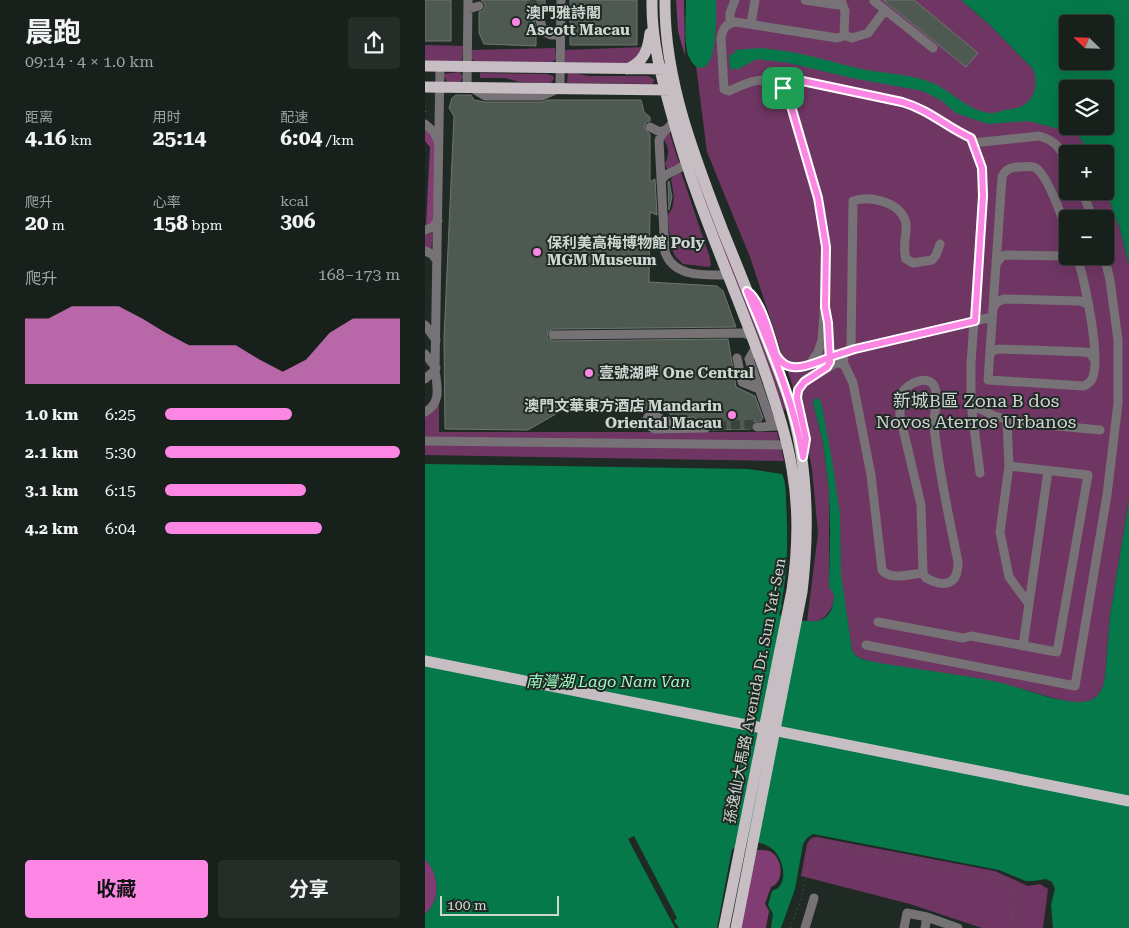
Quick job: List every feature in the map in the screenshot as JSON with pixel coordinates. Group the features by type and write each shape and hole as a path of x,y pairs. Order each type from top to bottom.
{"main road":[{"name":"孫逸仙大馬路 Avenida Dr. Sun Yat-Sen","path":"652,0 652,13 671,90 702,177 787,394 795,418 803,457 807,545 746,846 724,928"},
{"name":"孫逸仙大馬路 Avenida Dr. Sun Yat-Sen","path":"665,0 666,69"},
{"path":"627,69 640,61 647,51 652,13"},
{"path":"425,66 666,69"},
{"path":"425,87 671,90"},
{"name":"孫逸仙大馬路 Avenida Dr. Sun Yat-Sen","path":"671,90 673,121 685,162 707,223 746,319 753,346 787,445 796,500 797,543 792,590 793,613"},
{"path":"779,425 785,422 788,416 787,394"},
{"path":"425,662 1129,802"},
{"name":"孫逸仙大馬路 Avenida Dr. Sun Yat-Sen","path":"736,928 746,846"}],"street":[{"path":"560,88 561,0"},
{"path":"735,0 729,20 730,23 723,30 721,38 724,89 726,91 756,81 770,82 783,88 791,106 818,198 826,247 825,307 821,343 817,355 810,364"},
{"path":"751,24 755,0"},
{"path":"730,23 751,24 841,38 844,34 845,11 842,1 839,5 805,0"},
{"path":"874,1 933,48"},
{"path":"469,87 467,67 468,5 479,6"},
{"path":"844,34 852,38 868,33 885,10"},
{"path":"540,20 543,31 561,35"},
{"path":"425,412 433,407 437,399 435,369 441,67"},
{"path":"783,88 793,79 902,102 932,114 960,133 971,138 982,168 983,196 971,363 971,404 979,473"},
{"path":"673,121 672,125 660,136 659,141 665,252 671,264 678,269 689,273 728,275"},
{"path":"425,124 435,134 439,149"},
{"path":"650,127 660,132 665,130"},
{"path":"973,143 1039,136 1047,138 1059,148"},
{"path":"661,182 666,174 682,168 685,162"},
{"path":"1059,211 1053,196 1038,170 1032,166 1006,170 1002,177 988,380 1084,386 1092,379 1093,340 1084,303 1086,292 1074,265"},
{"path":"851,350 853,201 871,199 882,201 903,215 906,225 904,254 906,259 913,263 932,260 936,255 939,244"},
{"path":"425,230 433,227 438,221"},
{"path":"997,245 1003,252 1011,254 1059,256"},
{"path":"426,254 437,261"},
{"path":"996,264 1002,256 1011,254"},
{"path":"866,645 1075,686 1107,495 1119,403 1118,340 1106,265"},
{"path":"994,290 998,296 1004,299 1084,303"},
{"path":"747,291 753,295 758,304 776,355 781,362 791,368 803,367 851,350 881,344"},
{"path":"833,356 952,325 975,321 993,312 997,302 1004,299"},
{"path":"803,457 806,439 797,398 798,390 806,379 827,367 833,356 825,307"},
{"path":"737,333 743,328 746,319"},
{"path":"425,325 436,340"},
{"path":"553,334 746,334 753,346 759,389 770,422 779,425"},
{"path":"1084,352 1090,349 1093,340"},
{"path":"991,341 999,349"},
{"path":"753,346 734,358 742,382 759,389"},
{"path":"990,355 993,351 999,349 1084,352 1090,353 1094,358"},
{"path":"425,354 435,369"},
{"path":"833,356 845,366 853,383 871,475 882,570 890,577 923,573"},
{"path":"425,379 435,369"},
{"path":"925,380 931,382 935,387 937,398 934,423 937,451 958,562 958,573 955,579 941,584 926,578 923,573 921,505 900,416 900,403 901,395 906,387 925,380"},
{"path":"971,404 1007,421 1100,430"},
{"path":"648,416 653,416 672,423 705,427 655,429 648,425 647,419 648,416"},
{"path":"769,418 766,423 758,426 779,425"},
{"path":"1007,421 1009,466 1000,532 1009,577 1029,604"},
{"path":"425,441 787,445"},
{"path":"878,622 963,638 971,636 1057,652 1089,476 1009,466"},
{"path":"1023,646 1048,471"},
{"path":"805,928 814,898"},
{"path":"904,928 907,913 927,917 958,928"},
{"path":"925,928 927,917"}],"path":[{"path":"437,414 437,441"},
{"path":"790,928 801,900 811,851 816,844 823,842 1004,879 1014,887 1012,926"}],"shaded area":[{"path":"676,0 684,0 685,56 678,31"},
{"path":"686,0 961,0 989,24 1033,69 1059,113 1059,135 1079,135 1084,145 1059,145 1059,200 1109,200 1113,210 1059,210 1059,265 1114,265 1114,213 1129,265 1129,500 1110,616 1105,678 1103,687 1093,699 1084,702 1066,701 995,683 885,665 860,658 852,650 844,598 834,601 825,617 817,621 807,622 818,533 812,469 802,415 750,257 707,152 696,66 688,51","holes":["816,398 837,495 829,586 829,491 823,442 813,403"]},
{"path":"425,45 463,46 462,60 459,62 425,62"},
{"path":"643,47 632,63 565,63 565,50"},
{"path":"555,48 556,59 550,64 474,61 471,58 472,50"},
{"path":"460,72 463,77 460,82 447,82 443,74"},
{"path":"568,72 589,76 648,76 655,80 652,84 567,83"},
{"path":"480,73 547,74 554,78 551,83 519,82 505,78 480,78"},
{"path":"672,93 714,217 786,407 784,411 702,196"},
{"path":"425,128 433,134 437,148 433,224 426,226 430,147 425,141"},
{"path":"669,131 680,166 667,169 665,164 668,148 663,139"},
{"path":"681,172 710,258 711,265 709,267 683,264 675,256 672,249 667,216 672,209 674,198 671,178"},
{"path":"433,233 431,252 425,249 425,234"},
{"path":"439,404 439,432 777,432 784,461 425,455 425,414"},
{"path":"817,837 995,871 1028,886 1040,884 1048,889 1043,928 982,928 910,904 801,876 807,844 811,838"},
{"path":"757,850 769,851 777,858 781,869 779,880 771,887 765,904 769,911 766,928 740,928"},
{"path":"425,859 434,872 437,887 434,902 425,914"}],"water":[{"path":"686,0 716,0 716,28 713,53 709,62 704,67 695,66 688,53 685,32"},
{"path":"961,0 1129,0 1129,265 1120,229 1109,200 1114,200 1114,145 1084,145 1079,135 1114,135 1114,80 1059,80 1059,129 1028,121 988,124 956,113 942,101 923,91 852,78 789,63 757,59 736,70 735,68 730,70 729,55 735,53 735,50 752,48 781,50 866,70 908,76 933,83 975,109 990,113 1020,107 1029,100 1034,91 1036,80 1033,69 989,24"},
{"name":"南灣湖 Lago Nam Van","path":"815,398 818,398 821,402 832,459 840,514 841,574 852,650 856,656 865,660 998,682 1068,701 1088,701 1095,698 1102,689 1105,678 1110,616 1129,500 1129,928 1053,928 1051,905 1055,889 1052,882 1046,879 1026,881 999,870 813,834 803,844 795,889 781,928 771,928 773,914 768,905 772,891 782,883 783,871 779,857 771,848 763,844 736,839 735,848 732,849 717,928 425,928 425,914 434,902 437,887 434,872 425,859 425,464 748,469 782,474 786,491 787,553 782,605 779,615 798,620 815,621 828,615 832,607 834,595 829,587 829,491 823,442 813,403"}],"pier":[{"path":"634,836 677,918 674,921 679,928 675,928 628,839"}],"building":[{"path":"425,0 451,0 451,41 425,41"},
{"name":"澳門雅詩閣 Ascott Macau","path":"481,0 545,0 545,16 539,14 534,19 536,46 484,44 479,33 479,12 483,11 485,7"},
{"path":"570,0 637,0 637,45 570,45"},
{"path":"883,0 914,0 978,53 966,67"},
{"path":"456,95 471,95 474,100 485,102 641,100 644,112 650,117 650,121 646,122 644,128 650,134 650,182 655,179 657,215 650,212 649,282 717,286 723,291 736,327 553,329 548,332 547,338 553,341 728,339 736,387 755,396 763,418 761,421 753,422 751,429 712,430 712,425 707,421 694,417 680,418 671,415 666,410 566,408 528,430 445,429 444,338 454,116 449,108 452,98"},
{"path":"669,181 672,197 669,210 668,183"}],"tunnel":[{"path":"531,0 540,20"},
{"path":"704,426 759,424"}],"place":[{"name":"澳門雅詩閣 Ascott Macau","path":"516,22"},
{"name":"保利美高梅博物館 Poly MGM Museum","path":"537,252"},
{"name":"壹號湖畔 One Central","path":"589,373"},
{"name":"澳門文華東方酒店 Mandarin Oriental Macau","path":"732,415"}],"district":[{"name":"新城B區 Zona B dos Novos Aterros Urbanos","path":"976,410"}],"route":[{"path":"783,88 789,98 818,198 826,247 825,307 828,323 828,350 830,357 830,362 827,367 806,379 798,390 797,398 806,439 803,457 795,418 787,394 747,291 753,295 758,304 776,355 784,365 791,368 803,367 830,357 855,349 975,321 983,196 982,168 971,138 916,106 793,79 783,88"}]}
